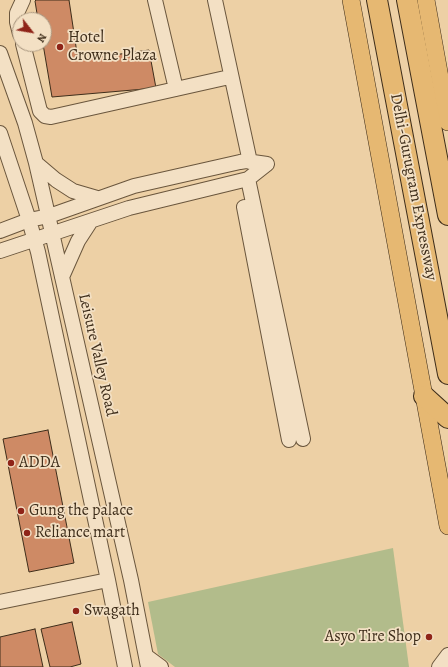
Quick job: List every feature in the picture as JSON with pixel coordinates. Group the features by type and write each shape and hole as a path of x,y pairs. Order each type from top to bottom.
{"highway":[{"name":"Delhi-Gurugram Expressway","path":"377,0 448,374"},
{"name":"Delhi-Gurugram Expressway","path":"407,0 448,215"},
{"path":"424,396 448,418"}],"main road":[{"path":"351,0 424,396 444,484 448,526"},
{"path":"426,0 448,122"}],"street":[{"path":"17,12 23,0"},
{"path":"155,0 176,89"},
{"path":"206,0 245,162"},
{"path":"215,0 245,162"},
{"path":"25,52 40,111 45,116 51,117 225,78"},
{"name":"Leisure Valley Road","path":"0,53 24,123 36,163 49,216 129,572 147,662"},
{"path":"0,133 35,240 108,580 124,667"},
{"path":"0,231 29,220 49,216 134,186 245,162 267,164 243,180 129,208 0,251"},
{"path":"36,163 56,180 73,191 97,198"},
{"path":"243,180 292,417 304,439"},
{"path":"62,277 78,241 91,221"},
{"path":"289,440 292,417"},
{"path":"0,602 108,580"},
{"path":"438,667 448,655"},
{"path":"147,662 161,667"}],"green space":[{"path":"393,548 409,667 175,667 158,654 148,602"}],"building":[{"name":"Hotel Crowne Plaza","path":"69,0 78,60 149,50 156,88 52,97 44,52 52,52 52,12 37,12 35,1"},
{"path":"48,430 74,563 29,572 3,439"},
{"path":"72,622 81,664 70,667 50,667 41,629"},
{"path":"35,629 43,667 0,667 0,637"}],"place":[{"name":"Hotel Crowne Plaza","path":"60,47"},
{"name":"ADDA","path":"11,463"},
{"name":"Gung the palace","path":"21,511"},
{"name":"Reliance mart","path":"27,533"},
{"name":"Swagath","path":"76,611"},
{"name":"Asyo Tire Shop","path":"429,637"}]}
